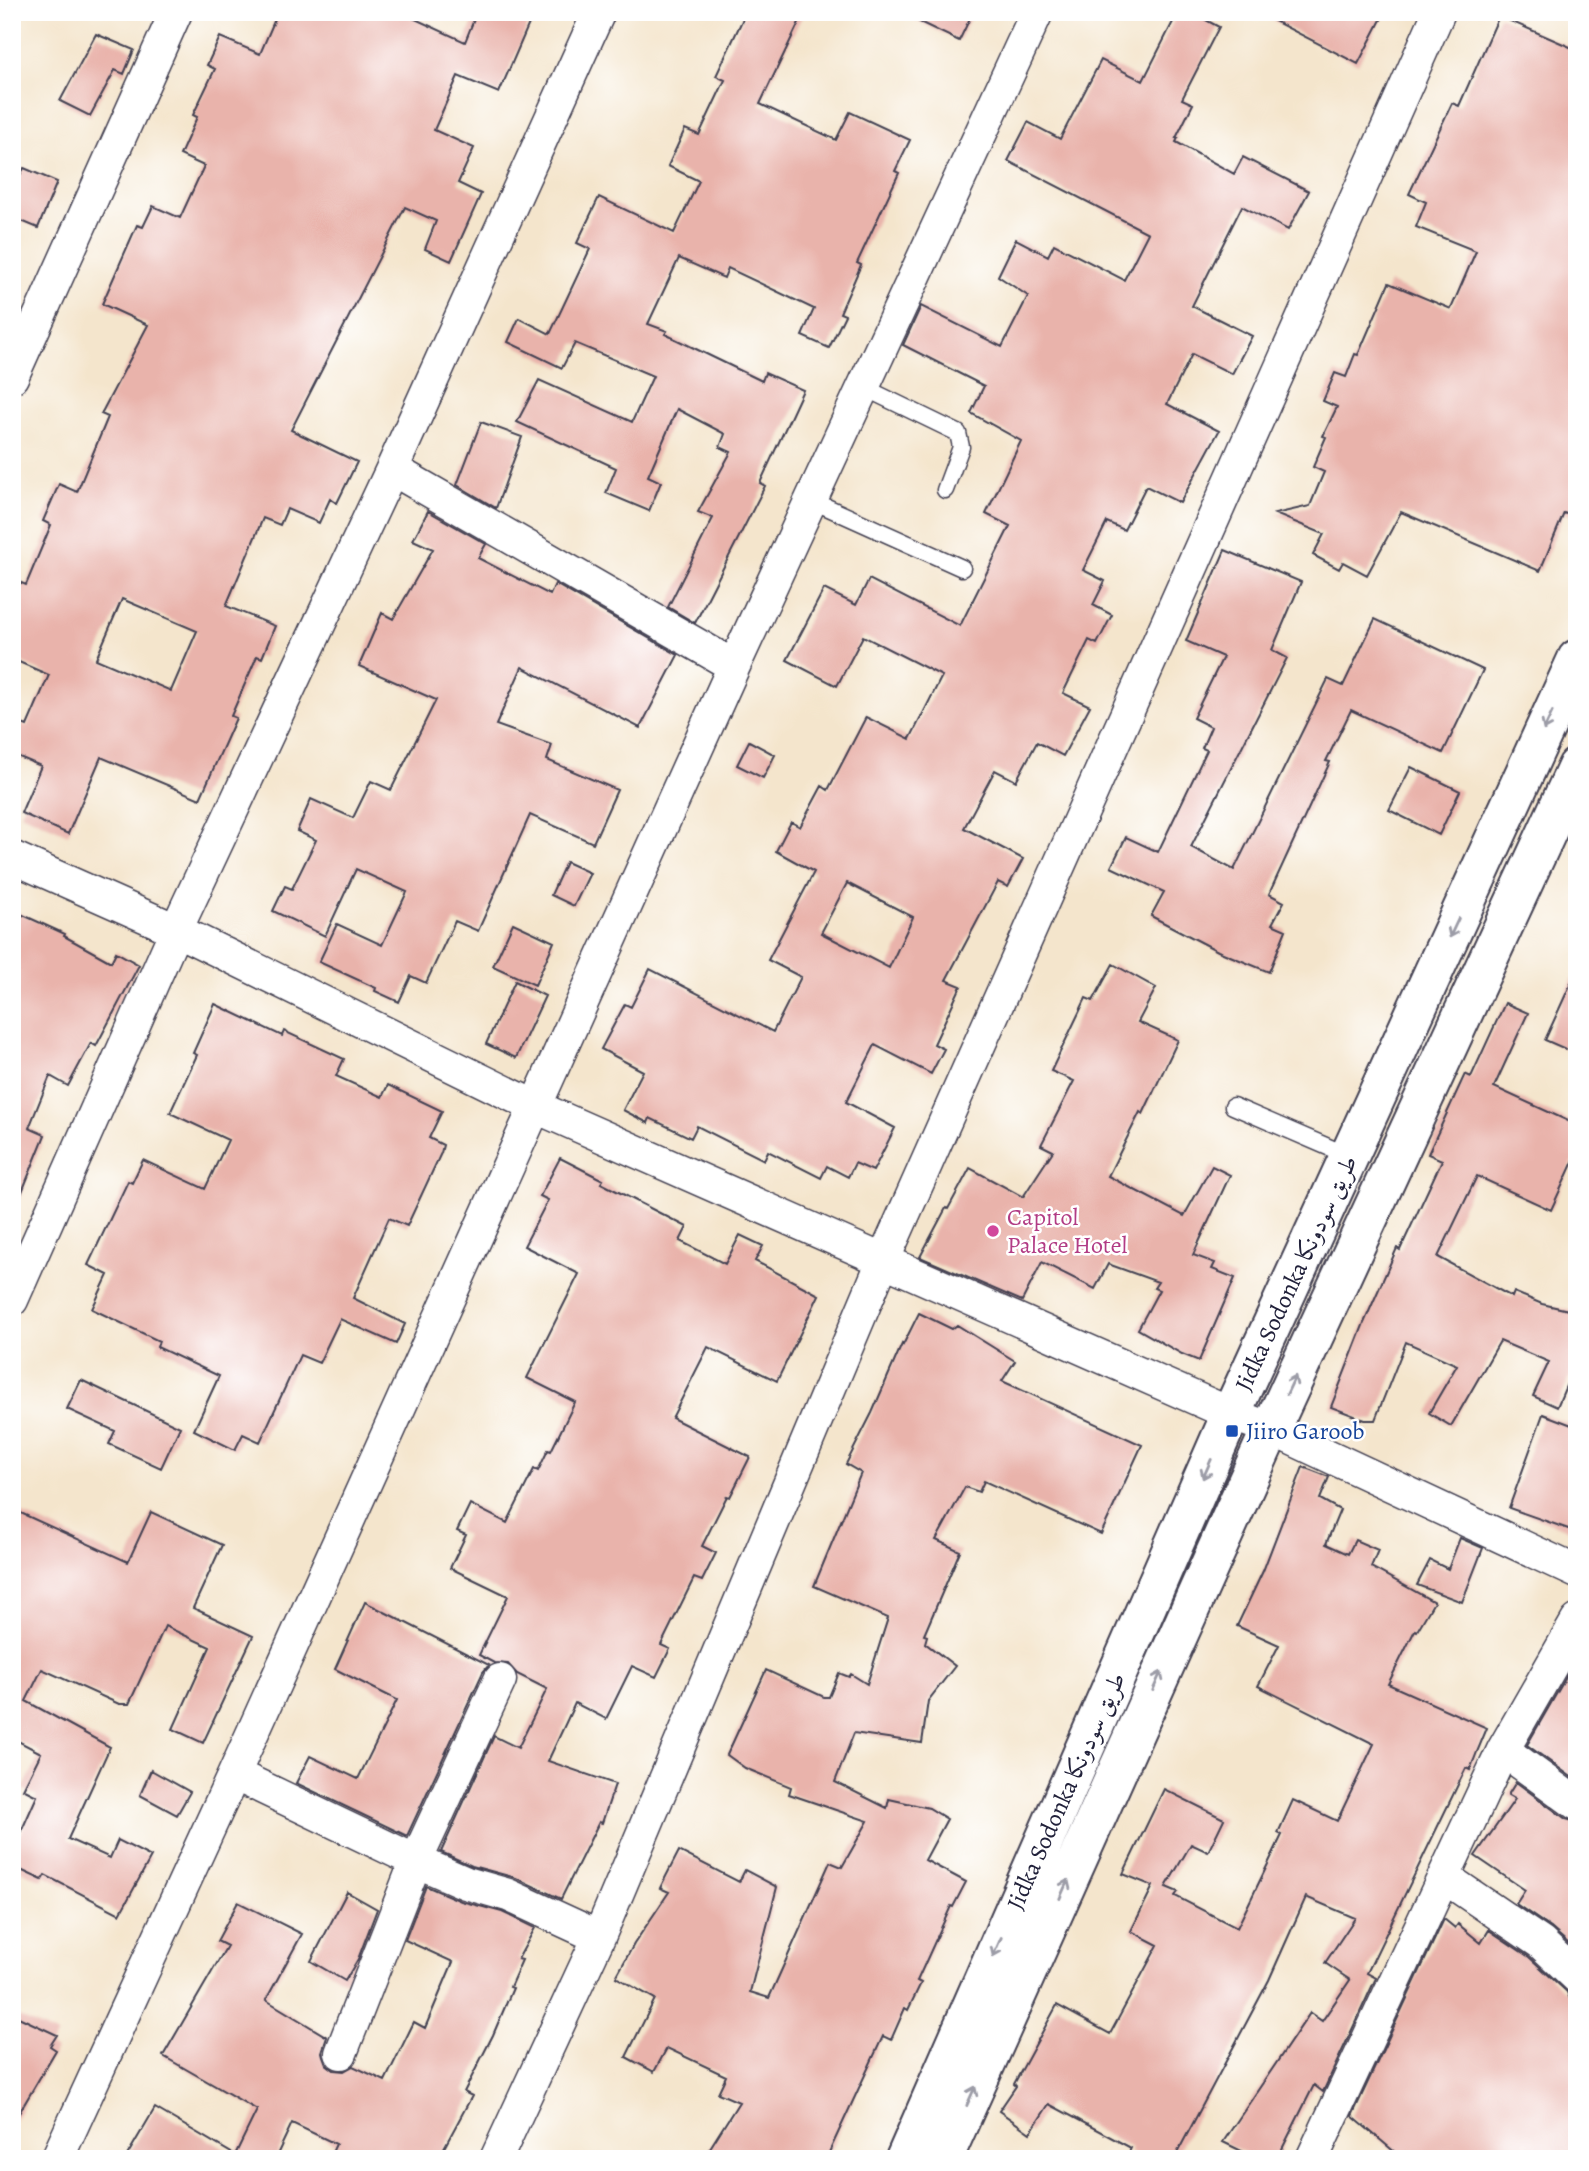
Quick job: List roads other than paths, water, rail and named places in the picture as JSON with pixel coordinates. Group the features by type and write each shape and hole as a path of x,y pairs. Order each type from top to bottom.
{"main road":[{"name":"Jidka Sodonka طريق سودونكا","path":"905,2159 1231,1414 1577,659"},
{"name":"Jidka Sodonka طريق سودونكا","path":"943,2159 1271,1429 1577,767"}],"street":[{"path":"12,377 176,12"},
{"path":"12,1300 176,930 392,469 599,12"},
{"path":"57,2159 234,1774 734,666 1037,12"},
{"path":"496,2159 599,1937 883,1261 1439,12"},
{"path":"392,469 734,666"},
{"path":"12,857 176,930 536,1107 1231,1414 1271,1429 1577,1572"},
{"path":"1312,2159 1503,1750 1577,1621"},
{"path":"341,2053 416,1861 500,1680"},
{"path":"1503,1750 1577,1804"},
{"path":"234,1774 416,1861 466,1883 508,1895 599,1937"},
{"path":"1444,1877 1541,1943 1577,1977"}],"lane":[{"path":"863,387 958,433 961,447 945,490"},
{"path":"811,500 962,568"},
{"path":"1233,1106 1349,1156"}],"place":[{"name":"Capitol Palace Hotel","path":"993,1231"},
{"name":"Jiiro Garoob","path":"1232,1431"}]}
